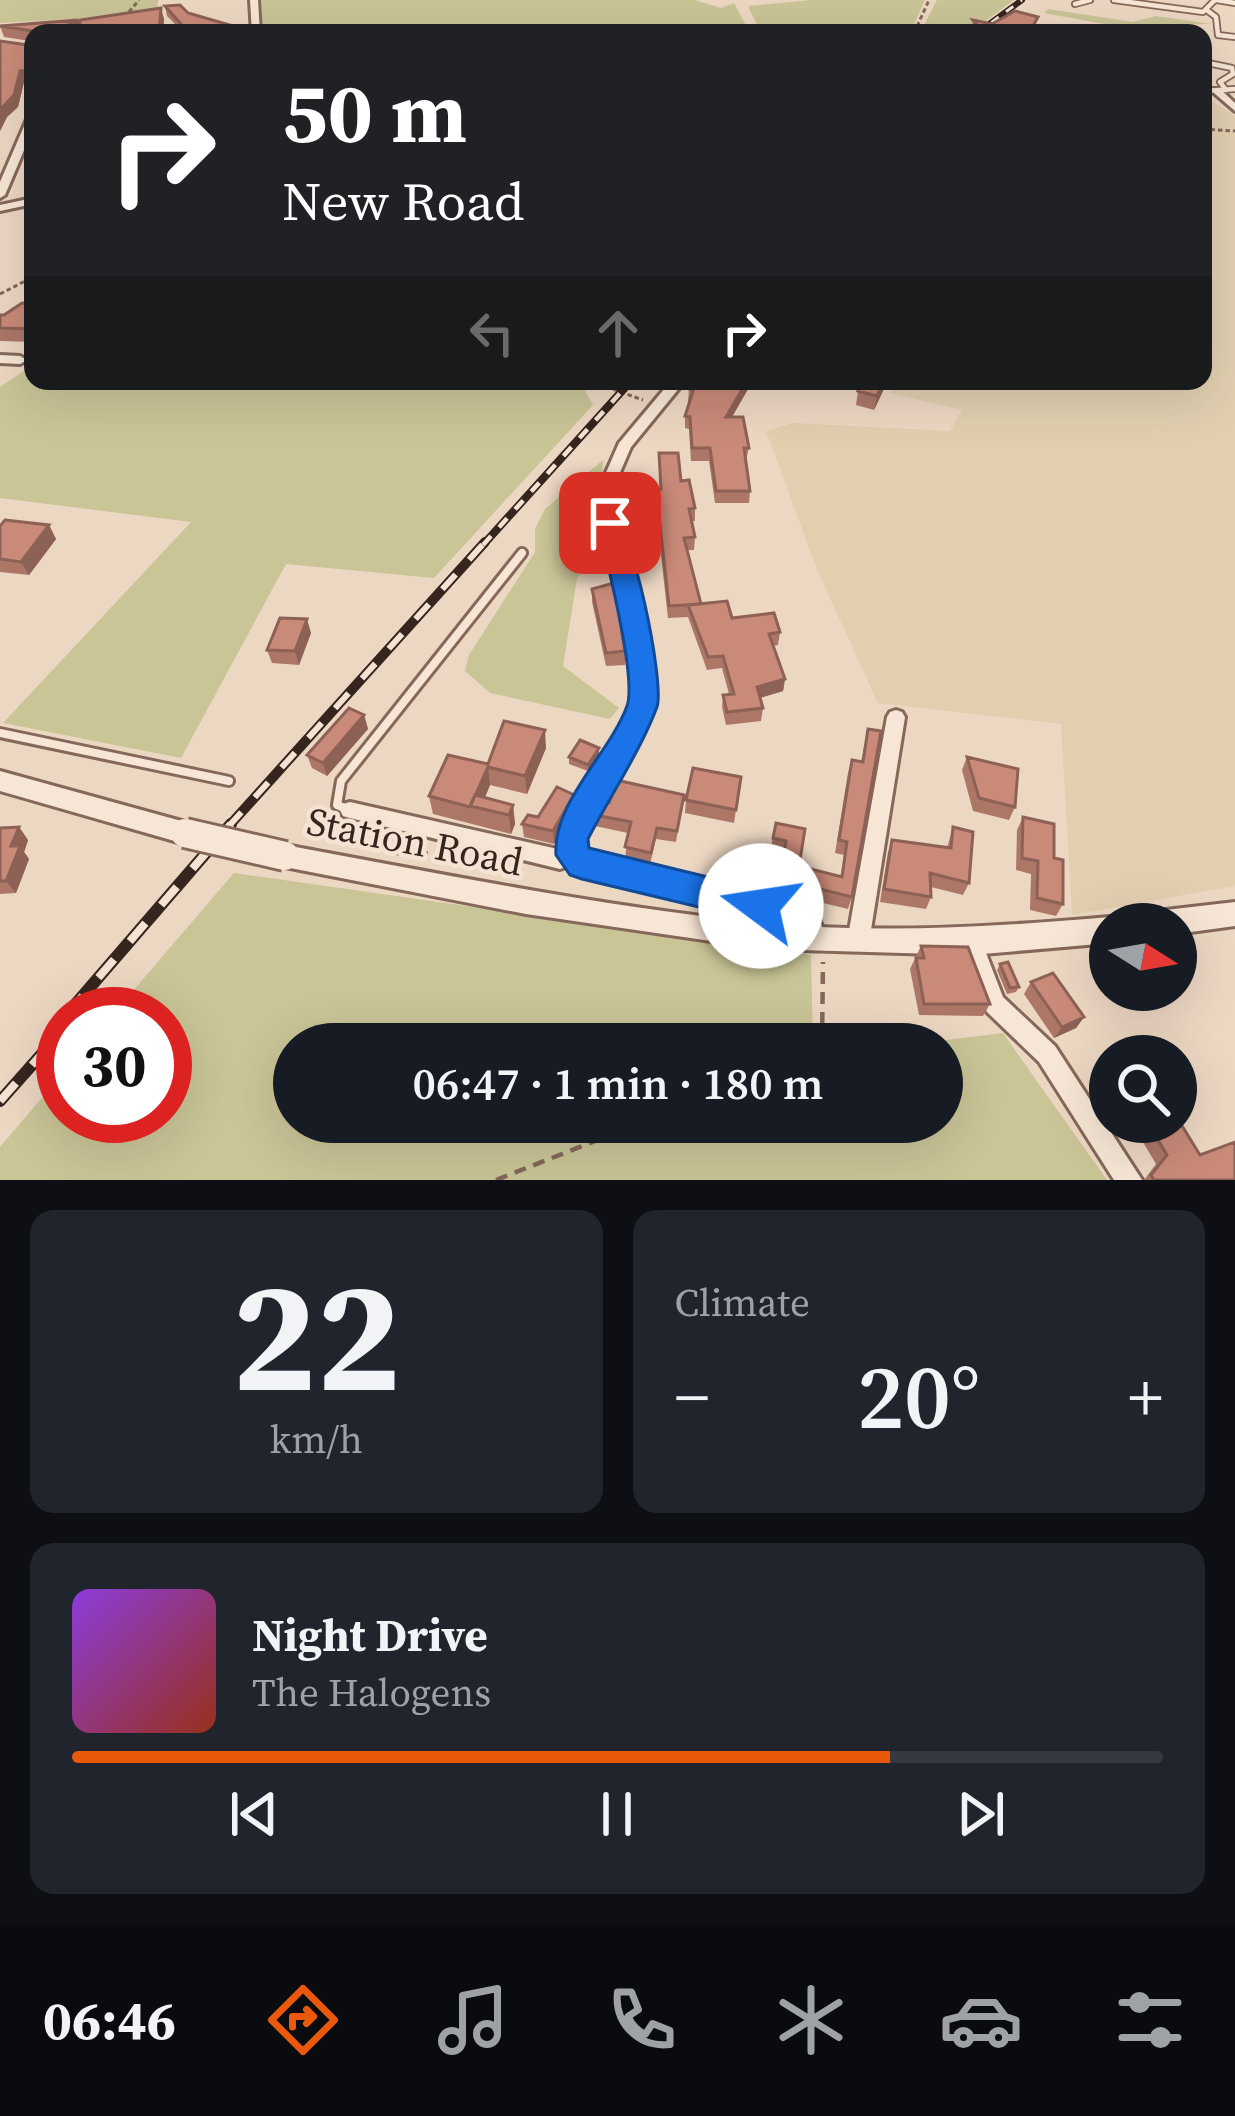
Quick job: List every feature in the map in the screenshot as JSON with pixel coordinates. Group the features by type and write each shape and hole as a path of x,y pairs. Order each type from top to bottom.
{"street":[{"path":"1222,91 1235,108"},
{"path":"0,195 24,138"},
{"path":"0,359 20,360"},
{"path":"670,390 624,446 608,484 610,523 627,583 644,702 571,838 572,855 582,864 796,914 819,937"},
{"path":"859,936 896,717"},
{"name":"Station Road","path":"0,781 285,856 572,910 766,936 971,942 1089,932"},
{"path":"350,810 560,860 572,855"},
{"path":"1197,919 1235,914"},
{"path":"971,942 994,1004 1047,1054 1129,1180"}],"lane":[{"path":"1075,4 1090,0"},
{"path":"1114,0 1208,11 1216,17 1218,35 1235,37"},
{"path":"1208,11 1216,0 1235,2"},
{"path":"1212,64 1232,68 1232,76 1220,82 1222,91"},
{"path":"1212,91 1235,89"},
{"path":"350,810 337,805 341,781 522,553"},
{"path":"0,733 229,781"}],"path":[{"path":"124,17 139,0"},
{"path":"616,390 658,404"},
{"path":"371,873 398,851 453,854"},
{"path":"819,937 821,1023"},
{"path":"496,1180 590,1143"}],"shaded area":[{"path":"0,0 158,0 157,14 0,23"},
{"path":"261,0 695,0 721,8 734,3 745,24 262,24"},
{"path":"811,0 925,0 914,24 757,24 748,6"},
{"path":"937,0 1014,0 981,24 925,24"},
{"path":"1048,9 1133,22 1156,16 1212,24 1104,24 1044,13"},
{"path":"1212,101 1235,116 1235,886 1139,903 1089,903 1089,912 1072,915 1061,724 878,703 818,572 766,431 793,423 950,431 962,410 890,393 1212,390"},
{"path":"24,371 24,390 585,390 593,405 434,578 286,564 181,758 3,723 191,522 0,498 0,387"},
{"path":"603,460 599,536 577,579 563,666 619,708 610,719 490,693 465,671 469,655 535,552 535,529 545,509"},
{"path":"234,873 811,955 813,1023 273,1023 273,1143 963,1143 963,1038 1003,1033 1107,1180 0,1180 0,1147 36,1105 36,1143 192,1143 192,987 136,987"}],"building":[{"path":"180,5 188,13 226,24 181,24 165,6"},
{"path":"161,8 160,24 80,24 80,20"},
{"path":"1015,11 1038,17 1034,24 992,24"},
{"path":"0,41 24,44 24,71 14,95 0,110"},
{"path":"24,303 24,329 0,328 0,315"},
{"path":"742,390 726,417 743,417 750,491 716,491 710,448 692,448 690,417 685,416 693,391"},
{"path":"659,453 678,453 681,481 689,480 695,537 684,538 701,604 669,606 656,489 661,489"},
{"path":"5,520 49,525 21,562 0,559 0,526"},
{"path":"614,583 625,651 606,653 592,589"},
{"path":"727,601 732,618 774,613 780,632 769,634 785,679 757,687 763,708 727,712 723,695 734,694 723,656 708,657 688,605"},
{"path":"280,618 307,619 295,651 267,650"},
{"path":"349,708 364,715 323,763 307,755"},
{"path":"504,721 545,730 525,776 488,767 470,807 429,796 448,755 488,764"},
{"path":"868,729 881,731 852,897 779,879 786,841 773,838 776,823 805,829 799,866 842,877 847,842 839,840 852,760 863,762"},
{"path":"580,740 599,748 588,765 569,757"},
{"path":"967,757 1018,769 1015,807 979,798"},
{"path":"693,768 741,777 736,810 686,800"},
{"path":"616,780 684,795 677,831 657,828 651,853 625,847 631,822 595,815 601,804 609,803"},
{"path":"557,787 574,795 553,831 522,824 528,815 538,817"},
{"path":"475,795 513,805 509,815 470,806"},
{"path":"1023,817 1054,824 1054,858 1063,860 1063,904 1037,898 1038,861 1022,858"},
{"path":"19,827 11,846 20,846 6,881 0,881 0,828"},
{"path":"953,827 973,832 969,883 930,873 931,897 884,889 892,840 951,848"},
{"path":"921,946 968,947 990,1004 924,1004 916,958 924,958"},
{"path":"1008,962 1019,987 1010,988 1000,964"},
{"path":"1053,973 1084,1017 1062,1027 1031,982"},
{"path":"1235,1142 1235,1180 1154,1180 1151,1175 1167,1155 1160,1143 1193,1143 1200,1155"}],"railway":[{"path":"989,24 1022,0"},
{"path":"483,545 623,390"},
{"path":"228,827 485,542"},
{"path":"90,987 231,824"},
{"path":"0,1101 36,1060"}],"route":[{"path":"610,523 627,583 644,702 571,838 572,855 582,864 761,906"}]}
